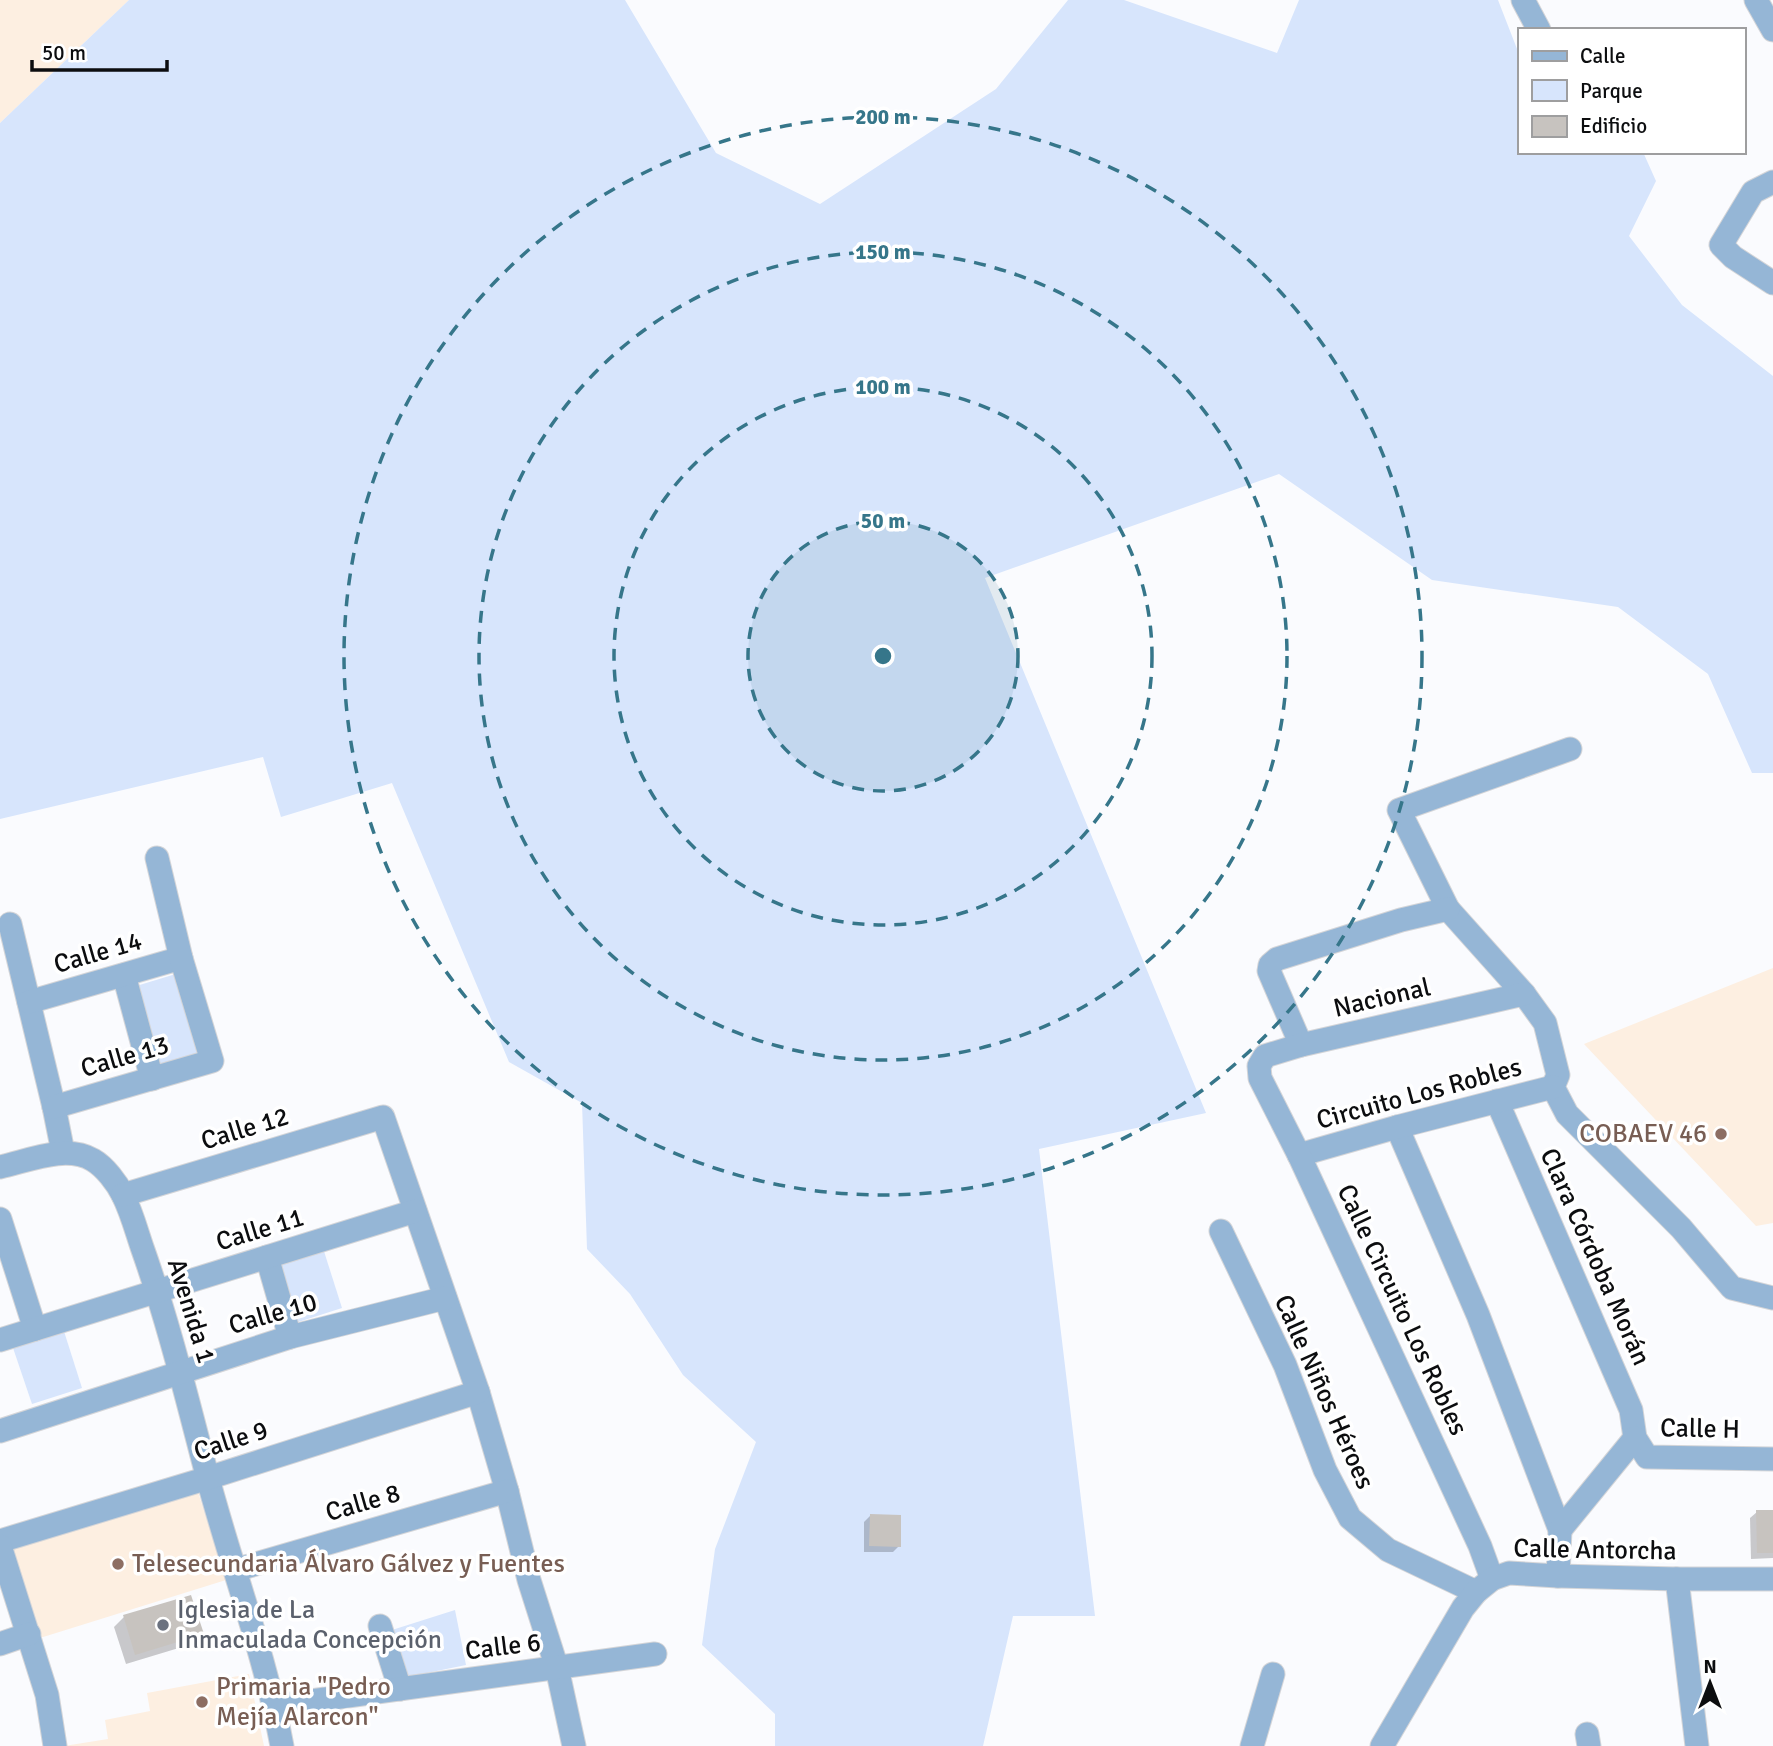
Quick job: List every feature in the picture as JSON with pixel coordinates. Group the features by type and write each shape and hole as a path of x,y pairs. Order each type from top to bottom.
{"street":[{"path":"1523,0 1538,28"},
{"path":"1756,0 1773,30"},
{"path":"1773,183 1753,192 1721,245 1733,257 1773,283"},
{"path":"1570,749 1399,810 1448,909 1524,994 1545,1023 1558,1075 1553,1087 1567,1114 1681,1228 1732,1288 1773,1298"},
{"path":"158,858 181,958"},
{"path":"1301,1045 1269,971 1270,965 1277,959 1401,920 1448,909"},
{"path":"0,1167 63,1152 10,924"},
{"name":"Calle 14","path":"29,1002 181,958"},
{"name":"Calle 13","path":"54,1107 212,1061 181,958"},
{"path":"124,975 152,1079"},
{"name":"Nacional","path":"1259,1066 1265,1056 1301,1045 1524,994"},
{"name":"Calle Circuito Los Robles","path":"1259,1066 1259,1078 1299,1156 1480,1546 1484,1585"},
{"name":"Circuito Los Robles","path":"1299,1156 1553,1087"},
{"name":"Clara Córdoba Morán","path":"1497,1101 1632,1410 1635,1438"},
{"name":"Calle 12","path":"123,1195 383,1117 415,1211"},
{"path":"1397,1128 1478,1315 1560,1530 1559,1576"},
{"name":"Avenida 1","path":"63,1152 92,1159 106,1170 123,1195 158,1291 208,1478 274,1706 282,1746"},
{"path":"415,1211 478,1392 529,1580 557,1668 574,1746"},
{"name":"Calle 11","path":"0,1339 415,1211"},
{"path":"0,1219 35,1329"},
{"name":"Calle Niños Héroes","path":"1221,1231 1285,1364 1325,1470 1350,1518 1388,1550 1484,1585"},
{"path":"267,1257 290,1337"},
{"name":"Calle 10","path":"0,1431 290,1337 445,1298"},
{"name":"Calle 9","path":"0,1541 478,1392"},
{"path":"1560,1530 1635,1438"},
{"name":"Calle H","path":"1635,1438 1647,1457 1773,1459"},
{"name":"Calle 8","path":"235,1570 507,1491"},
{"path":"0,1546 47,1695 55,1746"},
{"name":"Calle Antorcha","path":"1484,1585 1509,1573 1677,1579 1773,1578"},
{"path":"1677,1579 1697,1746"},
{"path":"1382,1746 1463,1608 1484,1585"},
{"path":"380,1626 400,1689"},
{"path":"0,1644 29,1634"},
{"name":"Calle 6","path":"274,1706 655,1654"},
{"path":"1252,1746 1273,1674"}],"shaded area":[{"path":"0,0 129,0 0,123"},
{"name":"COBAEV 46","path":"1773,968 1773,1223 1756,1226 1584,1044"},
{"name":"Telesecundaria Álvaro Gálvez y Fuentes","path":"197,1489 226,1580 40,1638 11,1547"},
{"name":"Primaria \"Pedro Mejía Alarcon\"","path":"249,1674 264,1746 64,1746 108,1739 105,1720 150,1711 147,1693"}],"green space":[{"path":"129,0 625,0 716,153 820,204 996,89 1068,0 1124,0 1277,53 1299,0 1498,0 1518,51 1518,154 1644,154 1656,181 1629,236 1682,305 1773,376 1773,773 1752,773 1708,674 1618,607 1432,580 1279,474 985,578 1206,1113 1039,1149 1095,1616 1013,1616 983,1746 775,1746 775,1714 702,1645 715,1549 756,1442 683,1375 630,1294 587,1249 582,1103 509,1062 392,783 281,817 263,757 0,819 0,123"},
{"path":"179,973 203,1052 157,1066 133,987"},
{"path":"322,1245 342,1308 292,1324 271,1262"},
{"path":"62,1325 82,1388 32,1404 11,1342"},
{"path":"455,1610 466,1665 407,1677 392,1630"}],"building":[{"path":"1756,1510 1773,1510 1773,1553 1757,1553"},
{"path":"870,1514 901,1515 901,1547 869,1546"},
{"name":"Iglesia de La Inmaculada Concepción","path":"191,1595 204,1634 135,1655 123,1615"}],"place":[{"name":"COBAEV 46","path":"1721,1134"},
{"name":"Telesecundaria Álvaro Gálvez y Fuentes","path":"118,1564"},
{"name":"Iglesia de La Inmaculada Concepción","path":"163,1625"},
{"name":"Primaria \"Pedro Mejía Alarcon\"","path":"202,1702"}]}
